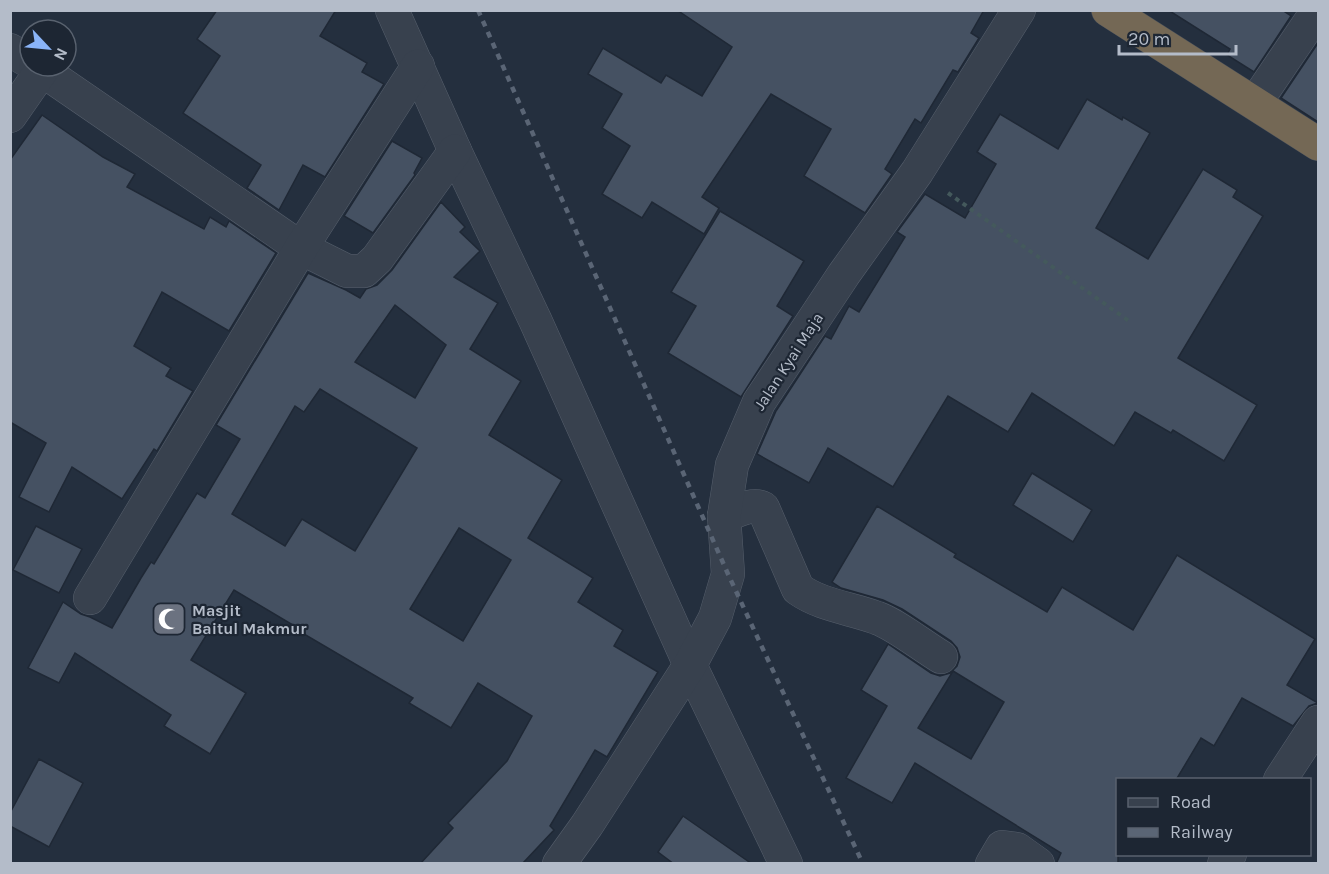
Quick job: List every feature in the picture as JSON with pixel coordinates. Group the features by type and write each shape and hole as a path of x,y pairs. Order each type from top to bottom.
{"highway":[{"path":"1108,10 1318,144"}],"street":[{"path":"392,10 455,151 541,332 690,665 786,864"},
{"name":"Jalan Kyai Maja","path":"559,864 587,825 690,665 715,618 728,574 724,516 732,465 759,402 844,274 918,171 1019,10"},
{"path":"1255,103 1318,10"},
{"path":"90,598 302,248 418,66"},
{"path":"10,116 30,78"},
{"path":"54,78 302,248 347,271 364,271 377,259 455,151"},
{"path":"724,516 761,506 798,589 808,596 837,608 879,618 941,657"},
{"path":"1281,778 1318,722"},
{"path":"992,864 1002,847 1017,849 1038,864"}],"path":[{"path":"918,171 1129,321"}],"building":[{"path":"217,10 336,10 320,36 367,63 362,72 384,84 325,177 303,165 279,210 247,188 261,165 183,113 220,56 197,39"},
{"path":"677,10 984,10 971,33 979,38 958,72 953,70 921,123 915,119 885,169 892,174 865,213 804,176 831,129 771,94 702,197 719,208 704,234 652,202 642,218 602,194 630,146 602,128 622,94 588,74 603,48 661,83 666,75 702,96 732,47"},
{"path":"1168,10 1282,10 1291,16 1254,72 1227,55 1230,49"},
{"path":"1318,43 1318,122 1281,98"},
{"path":"1087,99 1122,120 1123,117 1150,133 1096,228 1148,259 1203,169 1237,190 1233,197 1263,216 1178,358 1257,405 1224,461 1173,430 1171,433 1135,412 1114,446 1032,393 1008,432 948,396 893,487 828,448 809,483 757,454 776,411 825,336 831,339 849,306 859,312 905,237 897,232 925,194 965,218 996,164 977,152 1000,114 1058,149"},
{"path":"42,115 103,157 135,174 127,187 204,229 210,217 226,227 229,221 276,253 229,331 162,292 134,346 171,368 166,376 193,391 157,451 154,449 122,499 72,467 49,512 19,497 46,443 10,422 10,160"},
{"path":"392,141 422,158 415,175 373,233 344,216"},
{"path":"441,202 465,227 460,232 480,251 454,277 498,303 470,349 521,381 489,435 562,480 528,538 593,578 578,602 623,630 614,646 658,672 607,757 595,750 550,826 554,830 522,864 420,864 453,828 448,823 507,761 532,716 478,683 451,728 409,703 413,698 234,590 191,660 246,693 210,754 164,726 171,715 75,653 59,683 28,668 63,602 81,614 112,628 151,562 154,564 197,493 205,498 240,439 216,425 308,273 360,298 366,289 377,285 392,270","holes":["395,305 446,345 415,398 355,362","320,389 417,448 355,551 302,519 285,546 232,514 295,406 304,412","459,528 511,560 463,641 410,609"]},
{"path":"720,211 804,261 777,306 793,316 741,397 668,353 696,306 671,292"},
{"path":"1032,473 1092,510 1073,542 1013,505"},
{"path":"877,506 956,554 954,557 1047,612 1062,587 1133,630 1177,555 1315,639 1287,685 1318,703 1309,706 1293,726 1242,698 1214,746 1201,738 1177,778 1116,778 1116,856 1118,856 1118,864 1056,864 1061,853 915,763 892,803 846,778 887,706 861,690 888,644 931,673 940,676 950,673 957,666 960,657 951,641 902,609 883,600 841,588 832,582","holes":["953,671 1004,702 971,759 918,728"]},
{"path":"36,526 82,549 59,593 13,570"},
{"path":"39,759 83,783 49,847 10,826 10,813"},
{"path":"683,816 752,864 674,864 658,852"}],"railway":[{"path":"478,10 728,574 863,864"}],"place":[{"name":"Masjit Baitul Makmur","path":"169,619"}]}
